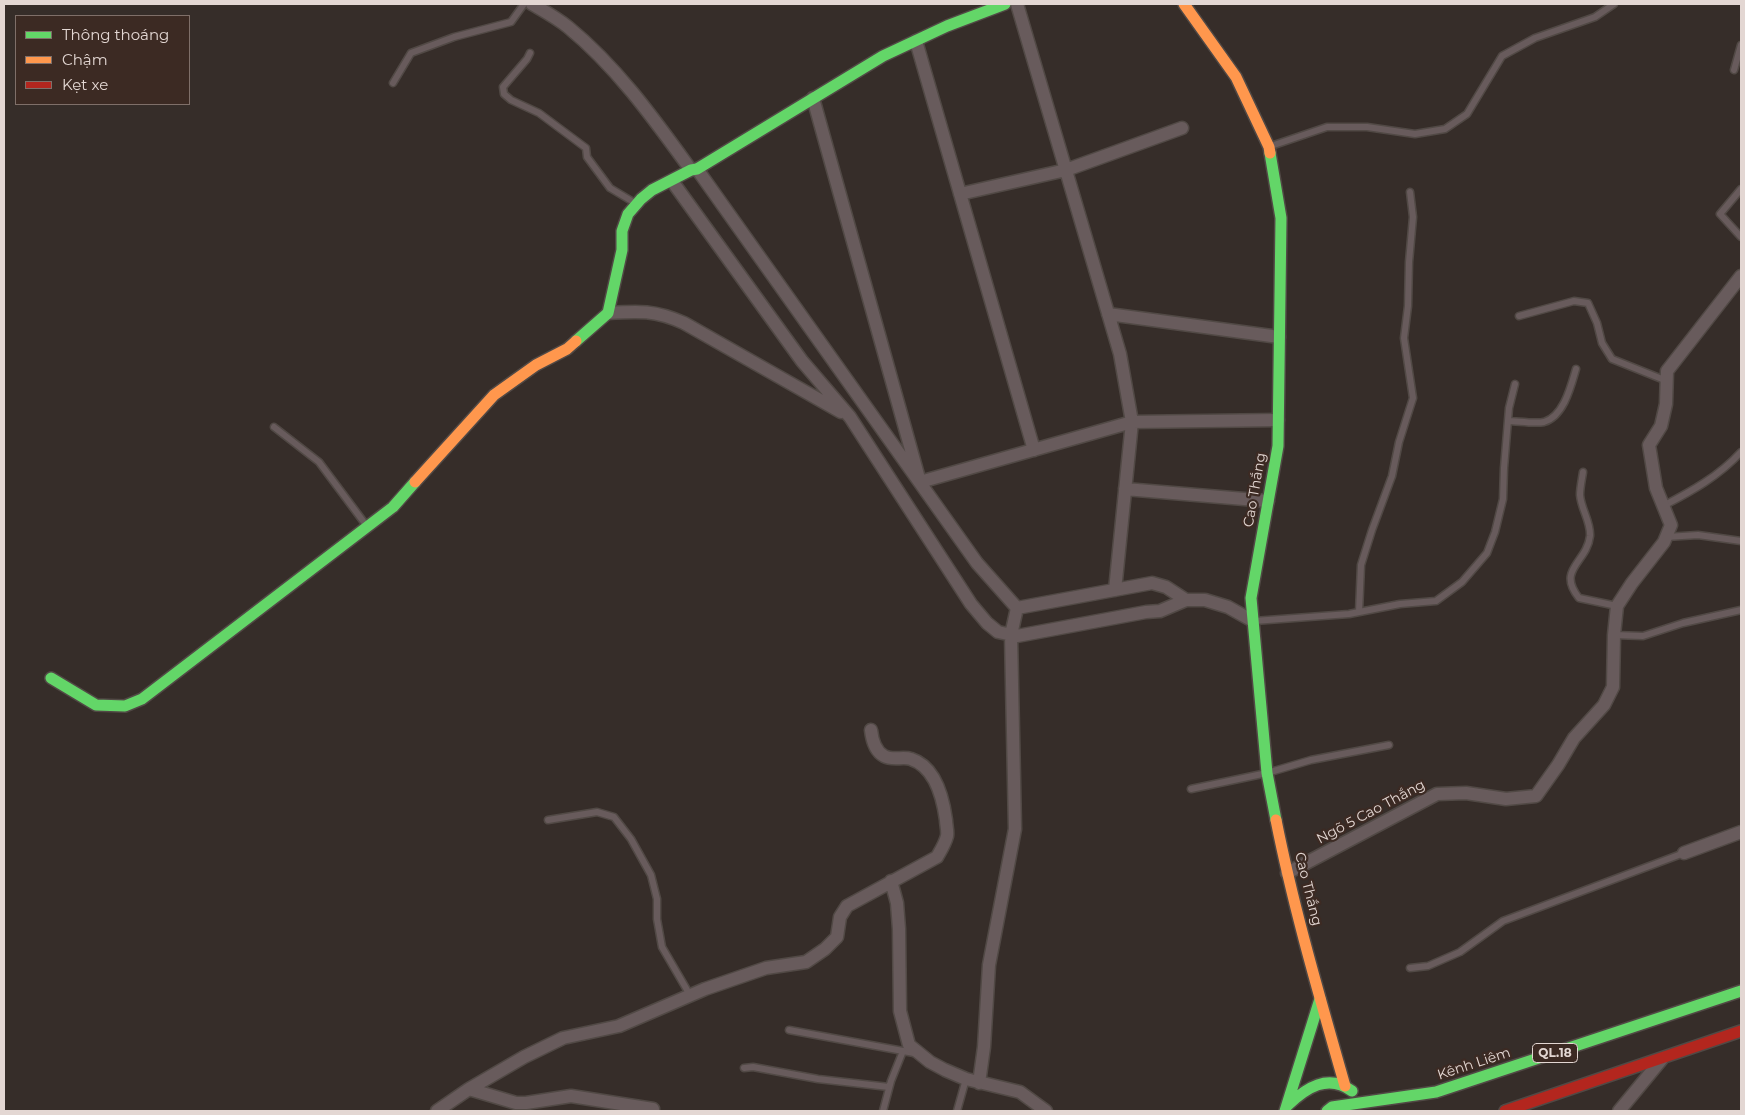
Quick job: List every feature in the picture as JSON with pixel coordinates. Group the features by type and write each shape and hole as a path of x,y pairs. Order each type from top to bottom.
{"main road":[{"path":"51,678 96,705 125,706 142,699 393,507 494,395 536,364 567,348 608,313 622,250 622,231 628,214 652,190 694,169 883,56 947,26 1005,4"},
{"name":"Cao Thắng","path":"1184,4 1236,77 1269,147 1281,218 1278,446 1251,598 1267,773 1287,872 1345,1086"},
{"name":"Kênh Liêm","path":"1327,1111 1332,1106 1367,1107 1436,1092 1741,991"},
{"path":"1286,1109 1320,999"},
{"path":"1505,1111 1741,1031"},
{"path":"1286,1109 1303,1090 1320,1083 1345,1086 1367,1107"}],"street":[{"path":"532,4 566,26 594,52 647,108 694,169 978,563 1017,608"},
{"path":"1017,4 1120,354 1132,422 1115,590"},
{"path":"916,41 1034,450"},
{"path":"812,98 920,482"},
{"path":"960,194 1066,170 1182,128"},
{"path":"672,181 802,361 850,417 972,604 987,623 998,632 1017,636 1037,633 1160,611 1186,600 1205,600 1218,604 1253,621"},
{"path":"1666,537 1671,525 1656,488 1649,445 1662,426 1666,404 1667,371 1741,276"},
{"path":"608,313 654,312 684,323 850,417"},
{"path":"1108,314 1279,337"},
{"path":"920,482 1132,422 1278,420"},
{"path":"1125,489 1268,501"},
{"name":"Ngõ 5 Cao Thắng","path":"1287,872 1437,794 1466,793 1506,799 1536,796 1574,738 1604,705 1613,687 1614,635 1617,606 1666,537"},
{"path":"1017,608 1152,583 1166,587 1186,600"},
{"path":"980,1082 989,965 1015,829 1011,635 1017,608"},
{"path":"437,1111 468,1089 524,1057 563,1038 619,1026 690,996 766,968 806,962 825,949 837,937 840,917 848,906 936,857 943,847 947,834 944,809 934,778 925,766 910,759 884,756 875,746 871,730"},
{"path":"1684,853 1741,832"},
{"path":"891,882 897,903 899,929 900,1011 909,1045 930,1062 966,1079 1020,1092 1046,1111"},
{"path":"1619,1111 1665,1056"},
{"path":"468,1089 516,1103 571,1096 653,1109"}],"lane":[{"path":"393,83 411,53 454,37 510,22 524,4"},
{"path":"1269,147 1327,128 1367,127 1415,134 1445,129 1467,114 1502,56 1535,38 1595,17 1614,4"},
{"path":"1734,70 1741,45"},
{"path":"530,53 527,60 503,87 504,94 511,100 539,113 586,148 587,158 610,188 637,204"},
{"path":"1741,190 1720,214 1741,237"},
{"path":"1360,612 1361,565 1392,476 1413,398 1404,338 1408,306 1413,216 1410,192"},
{"path":"1519,316 1574,301 1588,302 1597,323 1602,343 1612,359 1667,381"},
{"path":"1508,421 1544,422 1558,413 1570,388 1576,369"},
{"path":"1253,621 1360,612 1400,604 1436,600 1462,582 1486,553 1495,532 1503,499 1508,408 1515,384"},
{"path":"274,427 319,462 367,526"},
{"path":"1663,506 1707,482 1741,452"},
{"path":"1583,472 1580,496 1590,529 1590,538 1582,556 1570,574 1571,588 1579,598 1617,606"},
{"path":"1666,537 1698,535 1741,541"},
{"path":"1614,635 1644,636 1683,623 1741,610"},
{"path":"1191,789 1267,773 1311,760 1389,745"},
{"path":"548,820 597,812 614,817 620,824 631,839 651,875 662,946 690,996"},
{"path":"1410,968 1428,966 1460,952 1503,921 1684,853"},
{"path":"789,1030 921,1054"},
{"path":"883,1111 889,1088 903,1051"},
{"path":"744,1068 752,1067 818,1079 889,1088"},
{"path":"957,1111 966,1079"}],"traffic: fast":[{"path":"576,341 608,313 622,250 622,231 628,214 652,190 691,170 697,169 883,56 947,26 1005,4"},
{"path":"1270,153 1281,218 1278,446 1251,598 1267,773 1276,820"},
{"path":"51,678 96,705 125,706 142,699 393,507 415,482"},
{"path":"1327,1111 1332,1107 1436,1092 1741,991"},
{"path":"1285,1111 1320,999"},
{"path":"1288,1105 1310,1088 1326,1083 1334,1083 1352,1091"}],"traffic: slow":[{"path":"1184,4 1236,77 1269,147 1270,153"},
{"path":"415,482 494,395 536,365 567,349 576,341"},
{"path":"1276,820 1299,921 1345,1086"}],"traffic: jam":[{"path":"1505,1111 1741,1031"}]}
